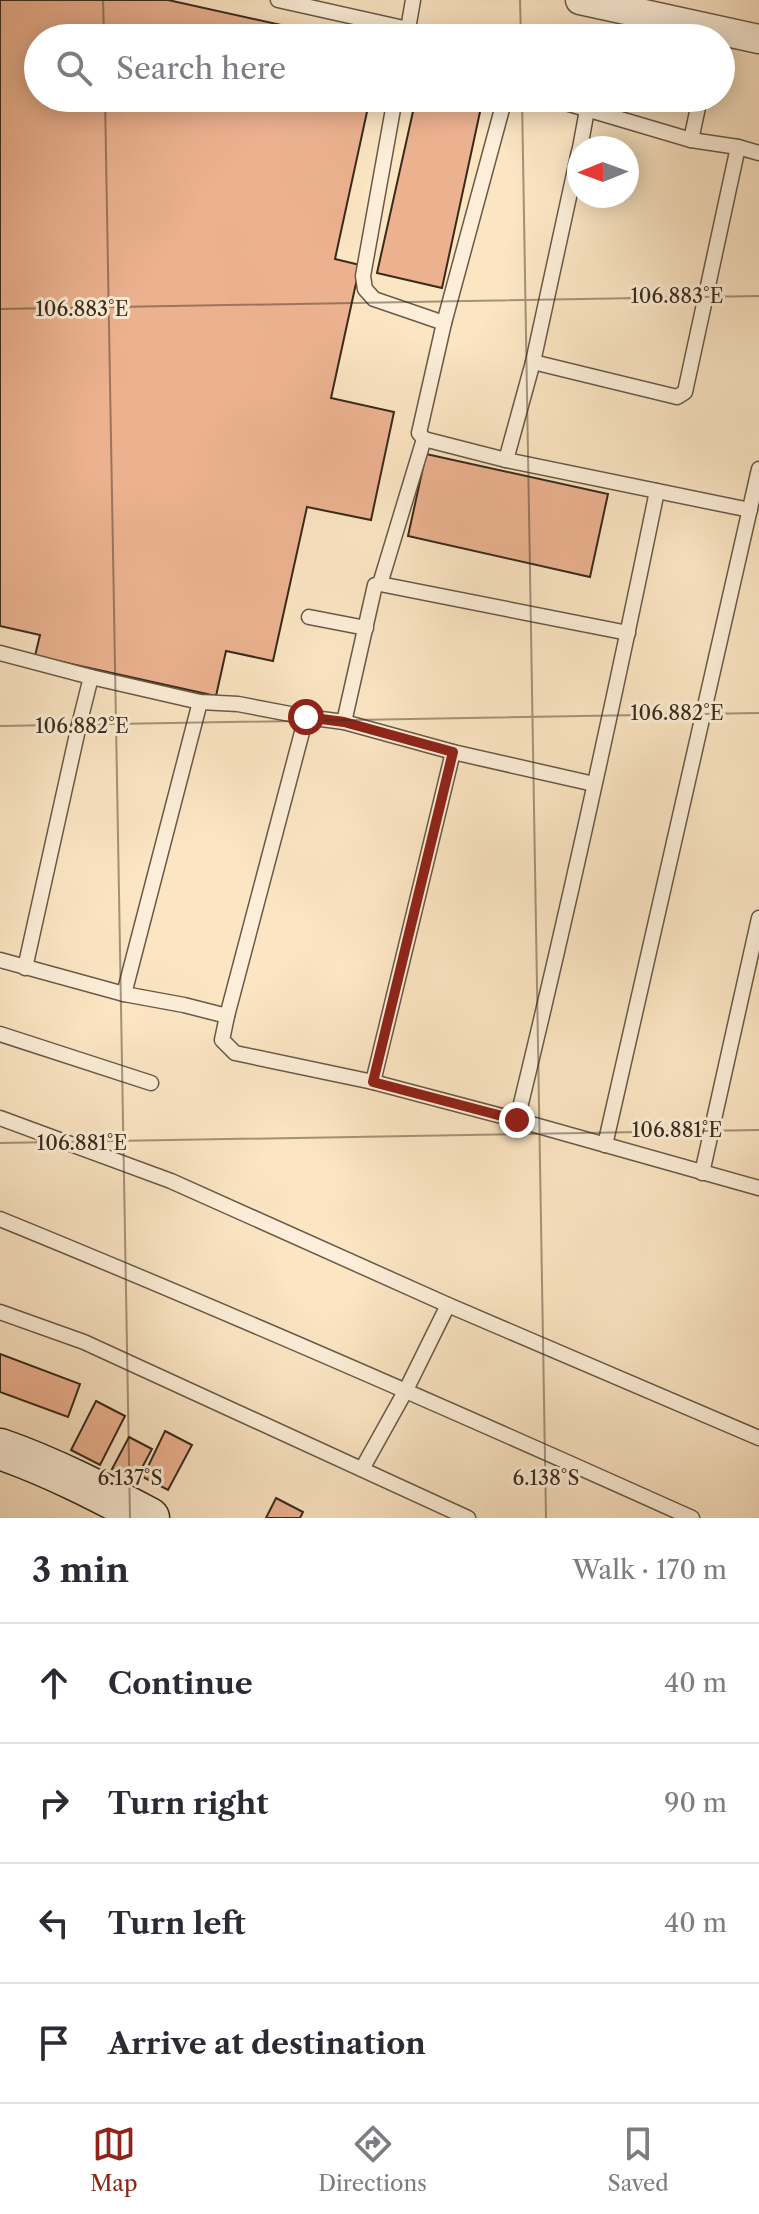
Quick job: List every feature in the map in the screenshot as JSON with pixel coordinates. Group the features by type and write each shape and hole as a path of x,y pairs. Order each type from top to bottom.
{"street":[{"path":"580,0 675,24"},
{"path":"735,36 759,39"},
{"path":"0,1449 83,1483 149,1518"}],"lane":[{"path":"278,0 369,24"},
{"path":"409,24 413,0"},
{"path":"392,112 363,276 365,289 374,299 444,323"},
{"path":"501,112 444,323 419,433 424,439 506,460 750,510"},
{"path":"582,136 587,112"},
{"path":"594,112 691,140 759,153"},
{"path":"691,140 697,112"},
{"path":"533,362 677,397 685,392 738,147"},
{"path":"506,460 533,362 567,205"},
{"path":"380,584 424,439"},
{"path":"605,1145 759,469"},
{"path":"517,1120 628,633 657,491"},
{"path":"344,722 375,585 628,633"},
{"path":"309,617 366,628"},
{"path":"0,653 200,702 238,704 344,722 453,752 594,784"},
{"path":"25,968 91,677"},
{"path":"124,994 200,702"},
{"path":"306,717 222,1040 235,1053 373,1082 759,1188"},
{"path":"373,1082 453,752"},
{"path":"702,1173 759,918"},
{"path":"0,960 124,994 227,1016"},
{"path":"0,1034 151,1083"},
{"path":"0,1118 171,1181 448,1305 759,1438"},
{"path":"0,1219 406,1390 692,1518"},
{"path":"362,1469 448,1305"},
{"path":"0,1312 84,1342 468,1518"}],"building":[{"path":"0,0 168,0 277,24 24,24 24,112 367,112 335,259 360,265 331,398 394,412 371,520 307,507 273,661 226,651 216,696 35,656 40,635 0,626"},
{"path":"413,112 480,112 442,288 377,273"},
{"path":"426,454 608,494 590,577 408,536"},
{"path":"0,1354 80,1384 68,1417 0,1392"},
{"path":"96,1401 125,1416 100,1465 71,1450"},
{"path":"165,1431 192,1445 168,1490 143,1477"},
{"path":"129,1437 152,1449 135,1481 112,1469"},
{"path":"276,1498 303,1512 300,1518 266,1518"}],"route":[{"path":"306,717 344,722 453,752 373,1082 517,1120"}]}
